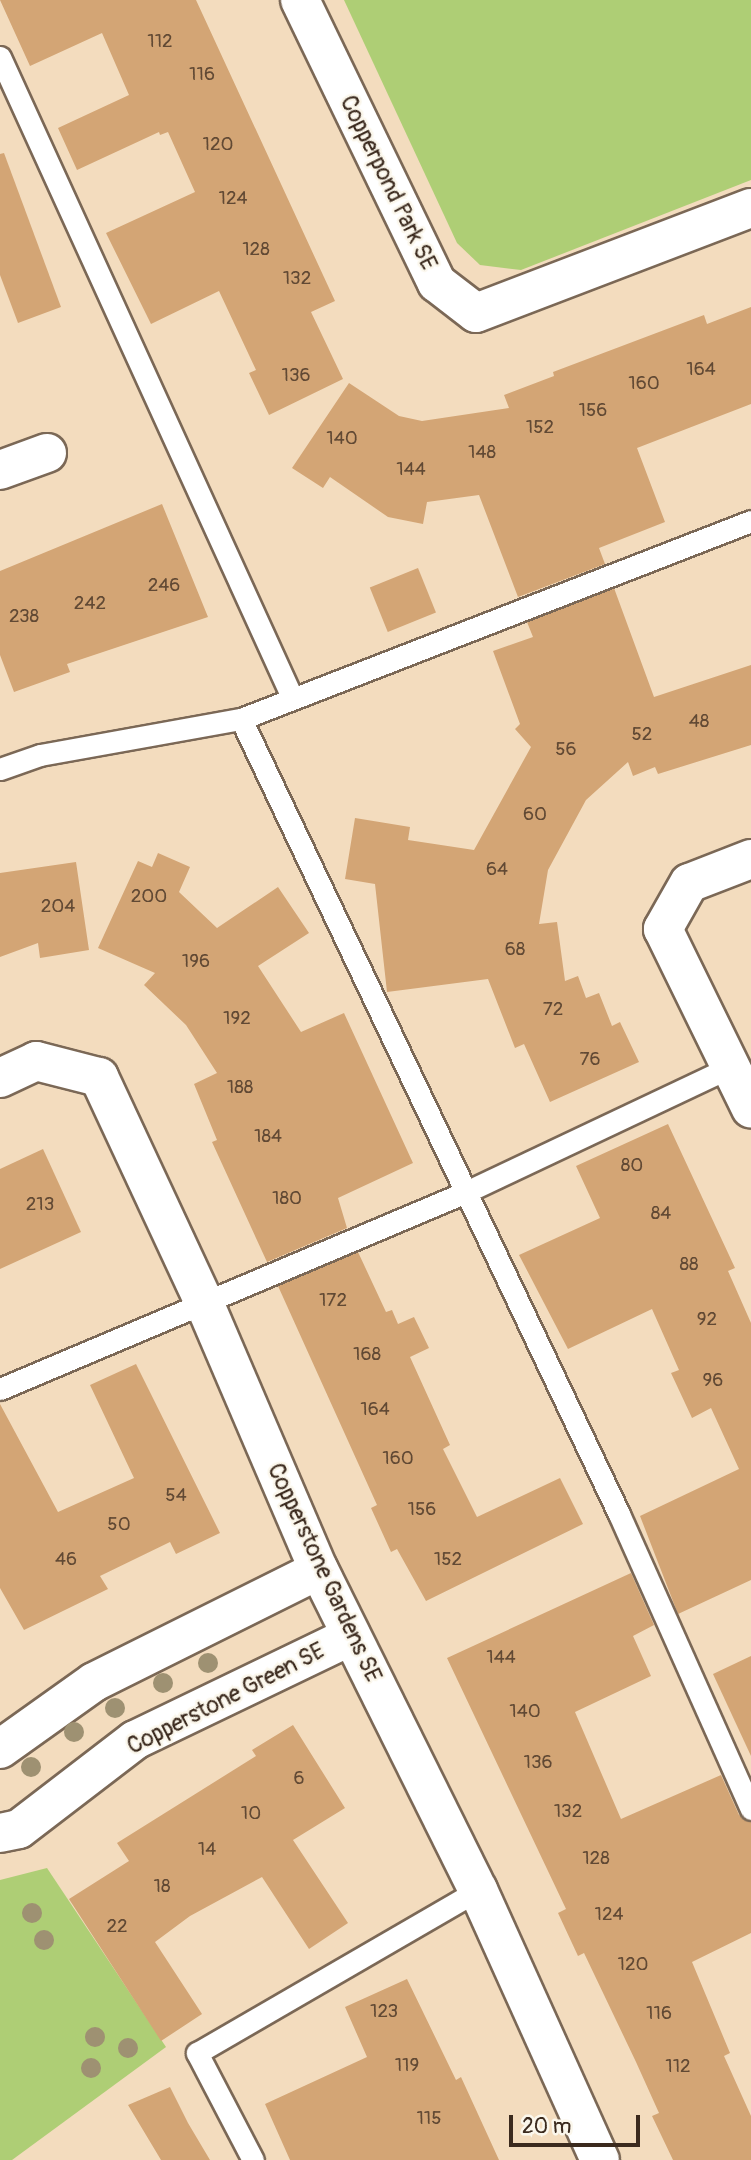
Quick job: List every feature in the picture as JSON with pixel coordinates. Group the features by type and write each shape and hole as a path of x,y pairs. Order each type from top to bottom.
{"street":[{"name":"Copperpond Park SE","path":"300,0 437,284 476,313 751,208"},
{"path":"0,470 47,453"},
{"path":"751,859 689,883 663,929 751,1109"},
{"name":"Copperstone Gardens SE","path":"0,1078 36,1061 99,1077 203,1300 320,1570 478,1890 600,2160"},
{"path":"0,1749 94,1682 320,1570"},
{"name":"Copperstone Green SE","path":"0,1833 19,1829 135,1740 351,1636"}],"lane":[{"path":"0,57 292,697"},
{"path":"0,769 40,755 241,719 751,521"},
{"path":"241,719 466,1192 751,1809"},
{"path":"0,1389 203,1300 466,1192 731,1067"},
{"path":"253,2160 197,2053 478,1890"}],"green space":[{"path":"344,0 751,0 751,180 521,270 480,265 457,243"},
{"path":"47,1868 166,2047 12,2160 0,2160 0,1880"}],"building":[{"path":"0,0 196,0 335,301 311,312 343,379 269,415 249,373 256,370 219,291 151,324 106,233 195,192 168,132 160,135 159,132 77,170 58,128 129,95 102,33 30,66"},
{"path":"4,153 61,307 18,323 0,275 0,154"},
{"path":"751,307 751,404 637,448 665,522 599,548 605,564 518,597 479,495 427,502 423,524 388,517 330,477 323,488 292,468 349,383 399,416 422,421 509,408 504,395 554,376 553,372 704,315 707,324"},
{"path":"162,504 208,617 67,664 70,672 14,692 0,655 0,571"},
{"path":"418,568 436,613 388,632 370,587"},
{"path":"614,588 654,697 751,665 751,745 658,774 655,767 633,776 628,762 586,800 548,870 539,924 557,922 565,981 578,976 586,998 599,993 612,1026 620,1022 639,1062 550,1102 524,1044 515,1048 488,979 387,992 375,884 345,879 355,818 410,827 408,840 474,850 531,747 515,729 520,724 493,651 533,637 527,622"},
{"path":"158,853 190,867 179,892 217,928 278,887 309,933 258,966 301,1032 344,1013 413,1163 338,1198 347,1228 267,1262 212,1142 217,1140 194,1084 217,1073 186,1025 144,985 155,973 98,948 138,861 152,867"},
{"path":"76,862 89,950 40,958 38,943 0,957 0,873"},
{"path":"668,1124 735,1268 728,1271 751,1323 751,1580 678,1614 640,1516 739,1469 711,1408 692,1418 671,1373 679,1370 652,1309 568,1349 519,1255 600,1218 576,1166"},
{"path":"43,1149 81,1232 0,1269 0,1169"},
{"path":"358,1252 386,1312 392,1310 398,1324 414,1317 429,1348 410,1357 450,1445 443,1449 477,1517 560,1478 583,1524 426,1601 397,1549 391,1552 371,1508 377,1505 278,1286"},
{"path":"136,1364 220,1533 176,1554 170,1542 100,1576 108,1589 24,1630 0,1588 0,1404 58,1512 134,1478 90,1385"},
{"path":"631,1573 654,1625 633,1636 651,1676 575,1712 621,1819 721,1775 739,1815 751,1822 751,1933 692,1962 730,2053 724,2056 751,2116 751,2160 673,2160 652,2116 659,2113 584,1953 578,1956 558,1913 566,1909 447,1658"},
{"path":"751,1656 751,1756 713,1674"},
{"path":"293,1725 345,1808 293,1840 348,1923 309,1949 262,1877 190,1916 155,1942 202,2014 161,2041 69,1899 129,1861 117,1843 256,1756 252,1750"},
{"path":"407,1979 456,2080 461,2077 499,2160 290,2160 265,2104 367,2057 345,2007"},
{"path":"170,2087 210,2160 161,2160 128,2105"}]}
